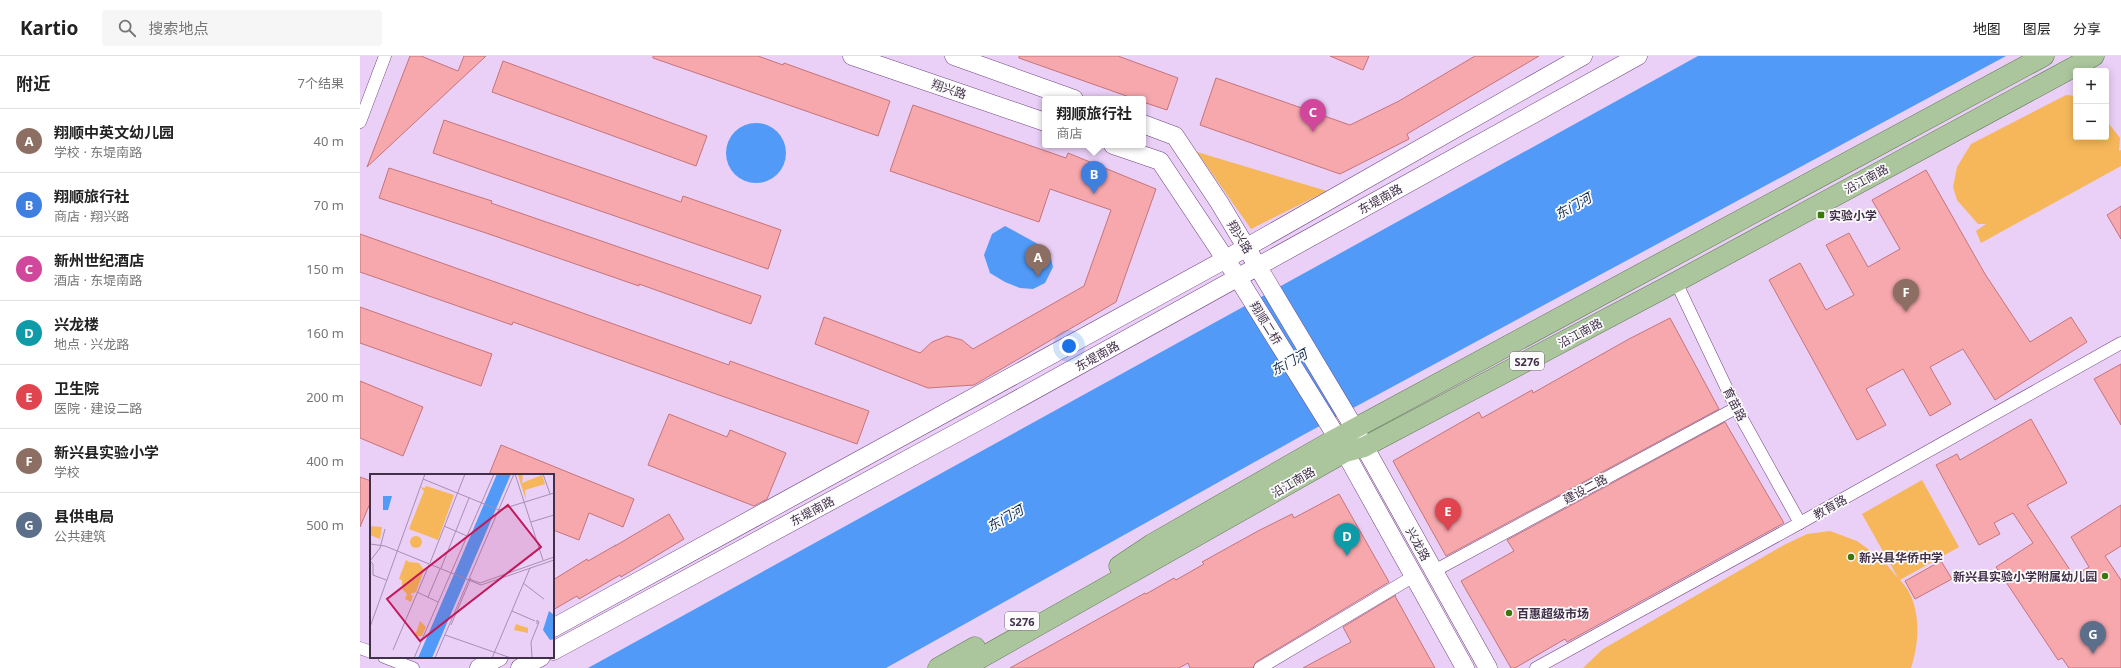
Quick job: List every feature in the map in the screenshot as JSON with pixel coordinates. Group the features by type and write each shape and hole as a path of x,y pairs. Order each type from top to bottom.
{"main road":[{"name":"翔兴路","path":"852,56 1042,121"},
{"path":"954,56 1066,96"},
{"name":"东堤南路","path":"554,627 1226,259 1246,246 1583,56"},
{"name":"东堤南路","path":"554,650 1259,267 1638,56"},
{"name":"沿江南路","path":"938,668 1106,574 1152,544 1344,434 2044,56"},
{"name":"沿江南路","path":"1344,434 1364,447 1676,282 2094,56"},
{"name":"翔兴路","path":"1146,125 1175,136 1259,267"},
{"name":"翔兴路","path":"1122,148 1160,161 1238,278"},
{"name":"翔顺二桥","path":"1259,267 1344,434"},
{"name":"翔顺二桥","path":"1238,278 1344,434"},
{"name":"沿江南路","path":"963,668 1344,434"},
{"name":"兴龙路","path":"1344,434 1414,576 1465,668"},
{"name":"兴龙路","path":"1364,447 1488,668"},
{"path":"479,668 498,658"},
{"path":"520,668 539,658"}],"street":[{"path":"360,122 386,56"},
{"name":"育苗路","path":"1676,282 1736,408 1800,523"},
{"name":"教育路","path":"1536,668 1800,523 2121,342"},
{"name":"建设二路","path":"1434,571 1736,408"},
{"path":"1260,668 1414,576"},
{"path":"360,648 370,652"},
{"path":"387,658 413,668"}],"shaded area":[{"path":"2066,95 2073,96 2073,140 2109,140 2109,124 2120,138 2119,151 2121,150 2121,166 1981,243 1976,231 1986,224 1978,224 1957,200 1953,187 1957,167 1971,144"},
{"path":"1197,152 1327,191 1251,229"},
{"name":"新兴县华侨中学","path":"1922,480 1959,547 1900,580 1907,589 1916,610 1916,646 1911,668 1583,668 1603,649 1784,545 1807,534 1830,531 1857,541 1882,559 1898,578 1862,514"}],"water":[{"name":"东门河","path":"1698,56 2006,56 1303,435 886,668 588,668"},
{"path":"750,123 762,123 773,128 781,136 786,147 784,165 773,178 762,183 750,183 739,178 731,170 726,159 726,147 731,136 739,128"},
{"path":"1005,226 1049,250 1053,267 1045,283 1033,289 1020,288 1005,282 990,273 984,255 992,234"}],"building":[{"path":"410,56 421,56 458,71 464,56 486,56 367,167"},
{"path":"653,56 758,56 783,65 784,63 890,101 878,136 653,58"},
{"path":"1019,56 1118,56 1178,78 1167,110 1146,103 1146,96 1127,96 1019,58"},
{"path":"1330,56 1369,56 1363,70"},
{"path":"1475,56 1539,56 1407,134 1409,139 1340,174 1200,125 1216,78 1350,125 1399,101"},
{"path":"503,61 707,136 696,166 492,92"},
{"path":"913,105 1066,158 1068,153 1156,189 1116,302 974,385 928,388 815,344 824,317 920,353 932,342 947,336 962,340 973,349 1084,286 1111,210 1050,189 1039,222 890,171"},
{"path":"444,120 681,202 683,196 781,230 768,269 433,153"},
{"path":"389,168 492,201 491,203 761,296 751,324 639,284 639,286 379,198"},
{"path":"1926,170 1985,274 2030,342 2071,317 2087,342 1995,400 1963,349 1930,367 1951,404 1930,416 1903,369 1866,389 1886,425 1857,440 1769,280 1800,263 1826,310 1854,295 1826,245 1849,233 1868,267 1900,249 1872,200"},
{"path":"2121,206 2121,239 2107,215"},
{"path":"360,234 729,365 730,361 869,411 857,444 513,322 512,325 360,272"},
{"path":"360,307 492,354 481,386 360,343"},
{"path":"1670,318 1719,409 1446,556 1393,461 1479,412 1482,418 1532,390 1533,393 1629,339"},
{"path":"2121,364 2121,425 2094,379"},
{"path":"360,381 423,407 403,456 360,438"},
{"path":"669,414 727,437 730,430 786,453 767,499 754,506 648,465"},
{"path":"2031,419 2067,483 2027,505 2074,576 2089,567 2071,537 2121,505 2121,546 2105,556 2121,580 2121,668 2069,668 2062,658 2058,660 1996,567 2033,543 2013,513 1994,523 2000,534 1979,545 1936,465 1957,454 1960,460"},
{"path":"1725,422 1784,523 1567,642 1565,639 1515,668 1511,668 1461,581 1514,551 1507,540"},
{"path":"501,445 634,499 623,527 589,513 579,540 554,530 554,474 489,474"},
{"path":"360,477 370,481 370,503 360,527"},
{"path":"1339,494 1389,582 1256,662 1253,668 1190,668 1188,663 1179,668 1010,668 1145,593 1146,594 1174,578 1176,580 1204,564 1202,562 1258,531 1292,514 1294,518"},
{"path":"669,514 684,539 621,577 620,575 579,599 577,596 554,609 554,579 587,559 588,561 616,545 615,546"},
{"path":"1941,561 1952,579 1915,599 1905,581"},
{"path":"1396,595 1395,596 1435,668 1303,668 1351,642 1343,627"}],"place":[{"name":"新州世纪酒店","path":"1313,132"},
{"name":"翔顺旅行社","path":"1094,194"},
{"name":"实验小学","path":"1821,215"},
{"name":"翔顺中英文幼儿园","path":"1038,277"},
{"name":"新兴县实验小学","path":"1906,312"},
{"name":"卫生院","path":"1448,531"},
{"name":"兴龙楼","path":"1347,556"},
{"name":"新兴县华侨中学","path":"1851,557"},
{"name":"新兴县实验小学附属幼儿园","path":"2105,576"},
{"name":"百惠超级市场","path":"1509,613"},
{"name":"县供电局","path":"2093,654"}]}
